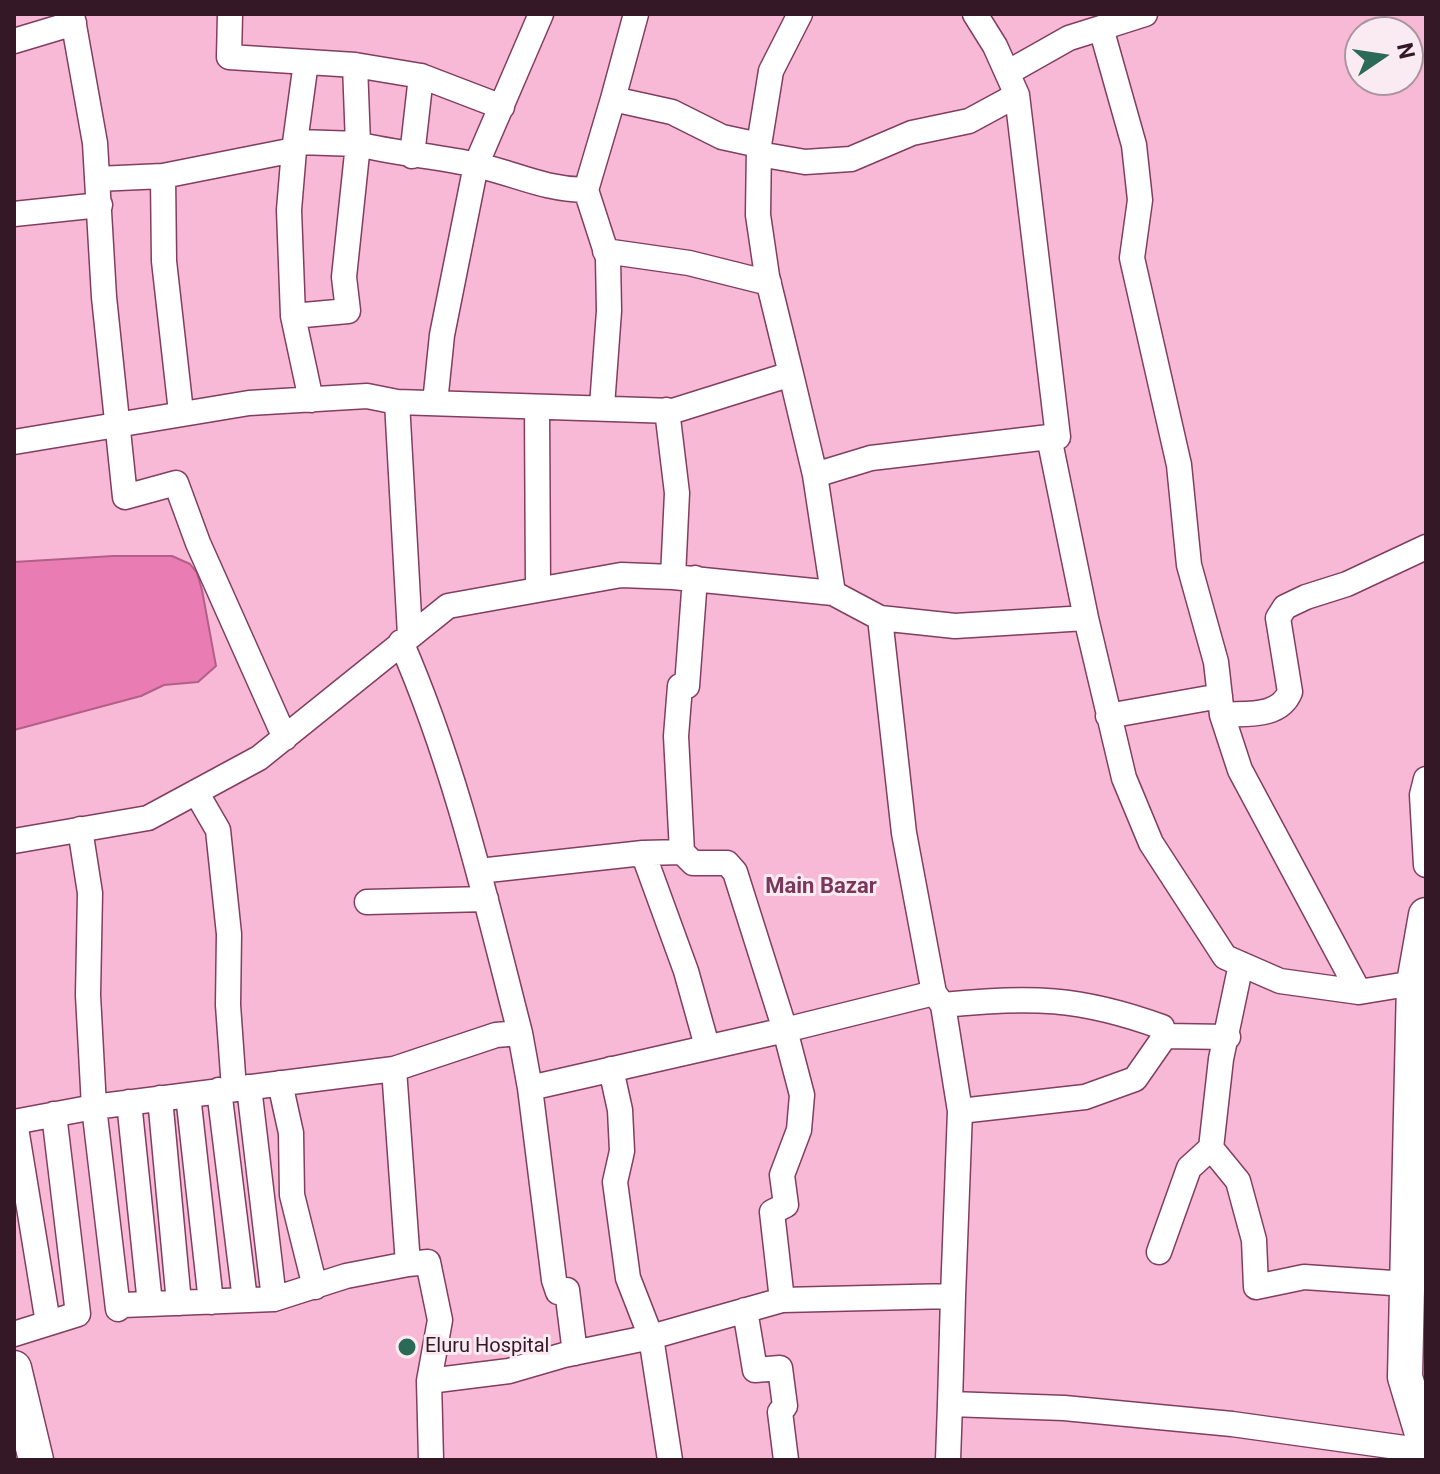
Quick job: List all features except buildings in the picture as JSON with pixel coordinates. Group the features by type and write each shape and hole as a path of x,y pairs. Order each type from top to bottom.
{"main road":[{"path":"1426,915 1414,983 1419,1035 1417,1227 1407,1284 1426,1449"},
{"path":"14,1368 18,1403 36,1460"}],"street":[{"path":"230,14 229,57 355,65 421,76 502,107"},
{"path":"435,403 442,335 476,165 541,14"},
{"path":"602,406 609,311 605,251 586,190 636,14"},
{"path":"800,14 771,71 759,149 758,215 769,283 815,475 833,593"},
{"path":"815,475 871,458 1058,437 1012,84 975,14"},
{"path":"613,99 672,112 722,137 805,162 851,159 912,133 969,121 1069,38 1107,21 1145,14"},
{"path":"14,41 73,18 100,205 104,297 125,497 176,483 198,543 285,738"},
{"path":"1107,21 1134,145 1140,200 1132,258 1179,465 1189,565 1216,662 1221,706 1240,770 1359,992"},
{"path":"306,62 289,210 293,316 311,400"},
{"path":"293,316 348,311 345,263 358,144 355,65"},
{"path":"412,156 421,76"},
{"path":"97,179 163,176 296,146 358,144 476,165 552,189 586,190"},
{"path":"163,176 164,261 181,412"},
{"path":"14,214 100,205"},
{"path":"605,251 703,265 769,283"},
{"path":"14,442 249,403 367,396 397,402 667,410 791,374"},
{"path":"397,402 406,638 479,871 520,1033 530,1088 554,1280 558,1292 567,1290 575,1353"},
{"path":"537,407 538,589"},
{"path":"667,410 684,577 687,686 680,686 676,736 682,852 693,863 727,863 735,872 785,1030 802,1095 799,1130 782,1175 786,1205 772,1212 782,1300"},
{"path":"1049,437 1086,618 1124,778 1151,843 1225,957 1280,981 1359,992 1414,983"},
{"path":"1108,716 1221,706 1275,711 1286,702 1290,692 1278,618 1285,607 1347,584 1426,547"},
{"path":"14,841 148,818 259,758 448,606 621,575 684,577 833,593 880,618 955,626 1086,618"},
{"path":"880,618 904,833 960,1111 948,1460"},
{"path":"1426,779 1422,795 1426,865"},
{"path":"196,792 218,830 229,934 228,1005 245,1300"},
{"path":"80,829 90,893 88,995 94,1107 118,1309"},
{"path":"479,871 643,853 682,852"},
{"path":"643,853 681,957 707,1046"},
{"path":"367,902 486,899"},
{"path":"1159,1252 1189,1168 1211,1148 1221,1059 1241,964"},
{"path":"530,1088 707,1046 939,999 1017,997 1081,1004 1118,1011 1162,1027 1165,1036"},
{"path":"48,1323 14,1122 129,1102 394,1069 496,1035 520,1033"},
{"path":"1165,1036 1228,1037"},
{"path":"960,1111 1085,1097 1135,1079 1165,1036"},
{"path":"394,1069 408,1264"},
{"path":"611,1069 620,1110 622,1151 615,1182 628,1278 651,1337 670,1460"},
{"path":"280,1083 291,1133 292,1195 315,1287"},
{"path":"234,1089 274,1299"},
{"path":"188,1095 211,1302"},
{"path":"160,1098 179,1303"},
{"path":"129,1102 150,1304"},
{"path":"54,1114 78,1314"},
{"path":"1211,1148 1238,1181 1254,1240 1256,1287 1304,1277 1407,1284"},
{"path":"14,1334 78,1314 150,1304 274,1299 346,1276 428,1262 440,1320 429,1381 431,1460"},
{"path":"429,1381 509,1371 651,1337 782,1300 953,1296"},
{"path":"745,1310 755,1370 780,1368 785,1406 780,1412 786,1460"},
{"path":"950,1404 1064,1408 1232,1424 1426,1449"}],"shaded area":[{"path":"172,556 190,564 197,573 202,590 216,666 198,682 164,685 141,696 14,730 14,562"}],"place":[{"name":"Eluru Hospital","path":"407,1347"}],"district":[{"name":"Main Bazar","path":"821,887"}]}
